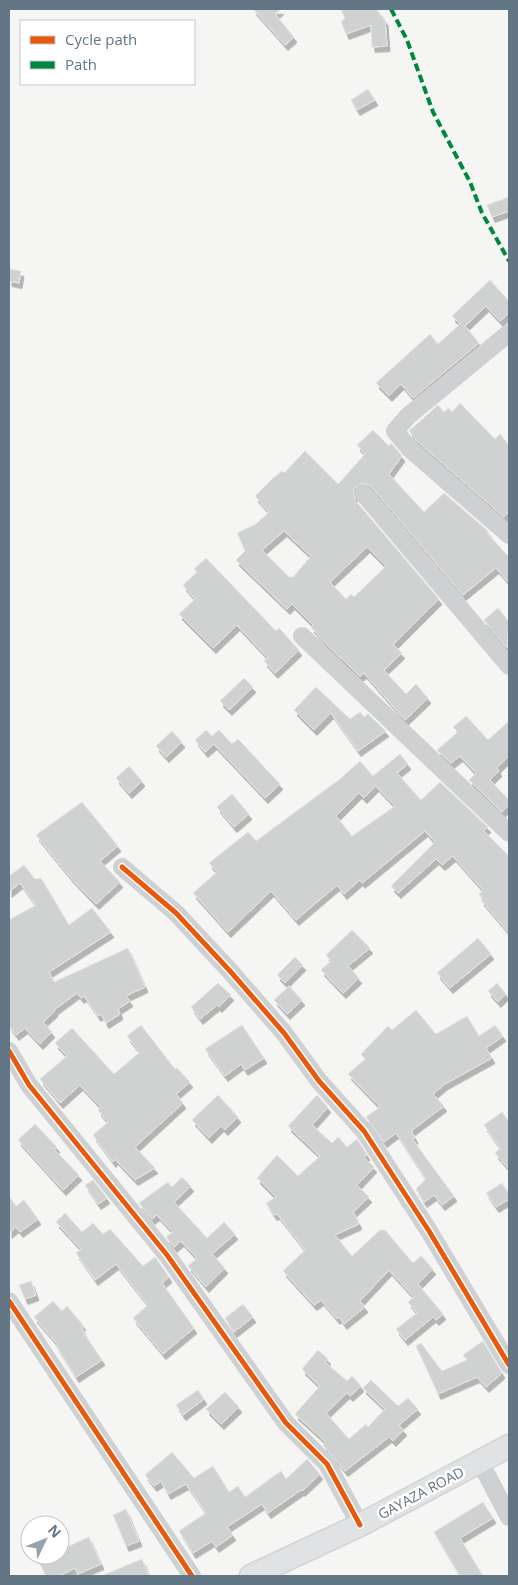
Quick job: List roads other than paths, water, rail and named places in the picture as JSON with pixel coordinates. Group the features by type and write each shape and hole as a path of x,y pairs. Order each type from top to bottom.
{"main road":[{"name":"GAYAZA ROAD","path":"251,1576 360,1524 509,1446"}],"street":[{"path":"508,530 410,449 396,431 408,416 509,333"},
{"path":"363,493 509,666"},
{"path":"302,636 509,832"},
{"path":"486,639 509,644"},
{"path":"122,867 176,913 230,971 284,1033 319,1081 364,1130 429,1231 509,1365"},
{"path":"9,1051 30,1085 167,1255 286,1423 327,1464 360,1524"},
{"path":"9,1301 192,1576"},
{"path":"480,1462 509,1517"}]}
